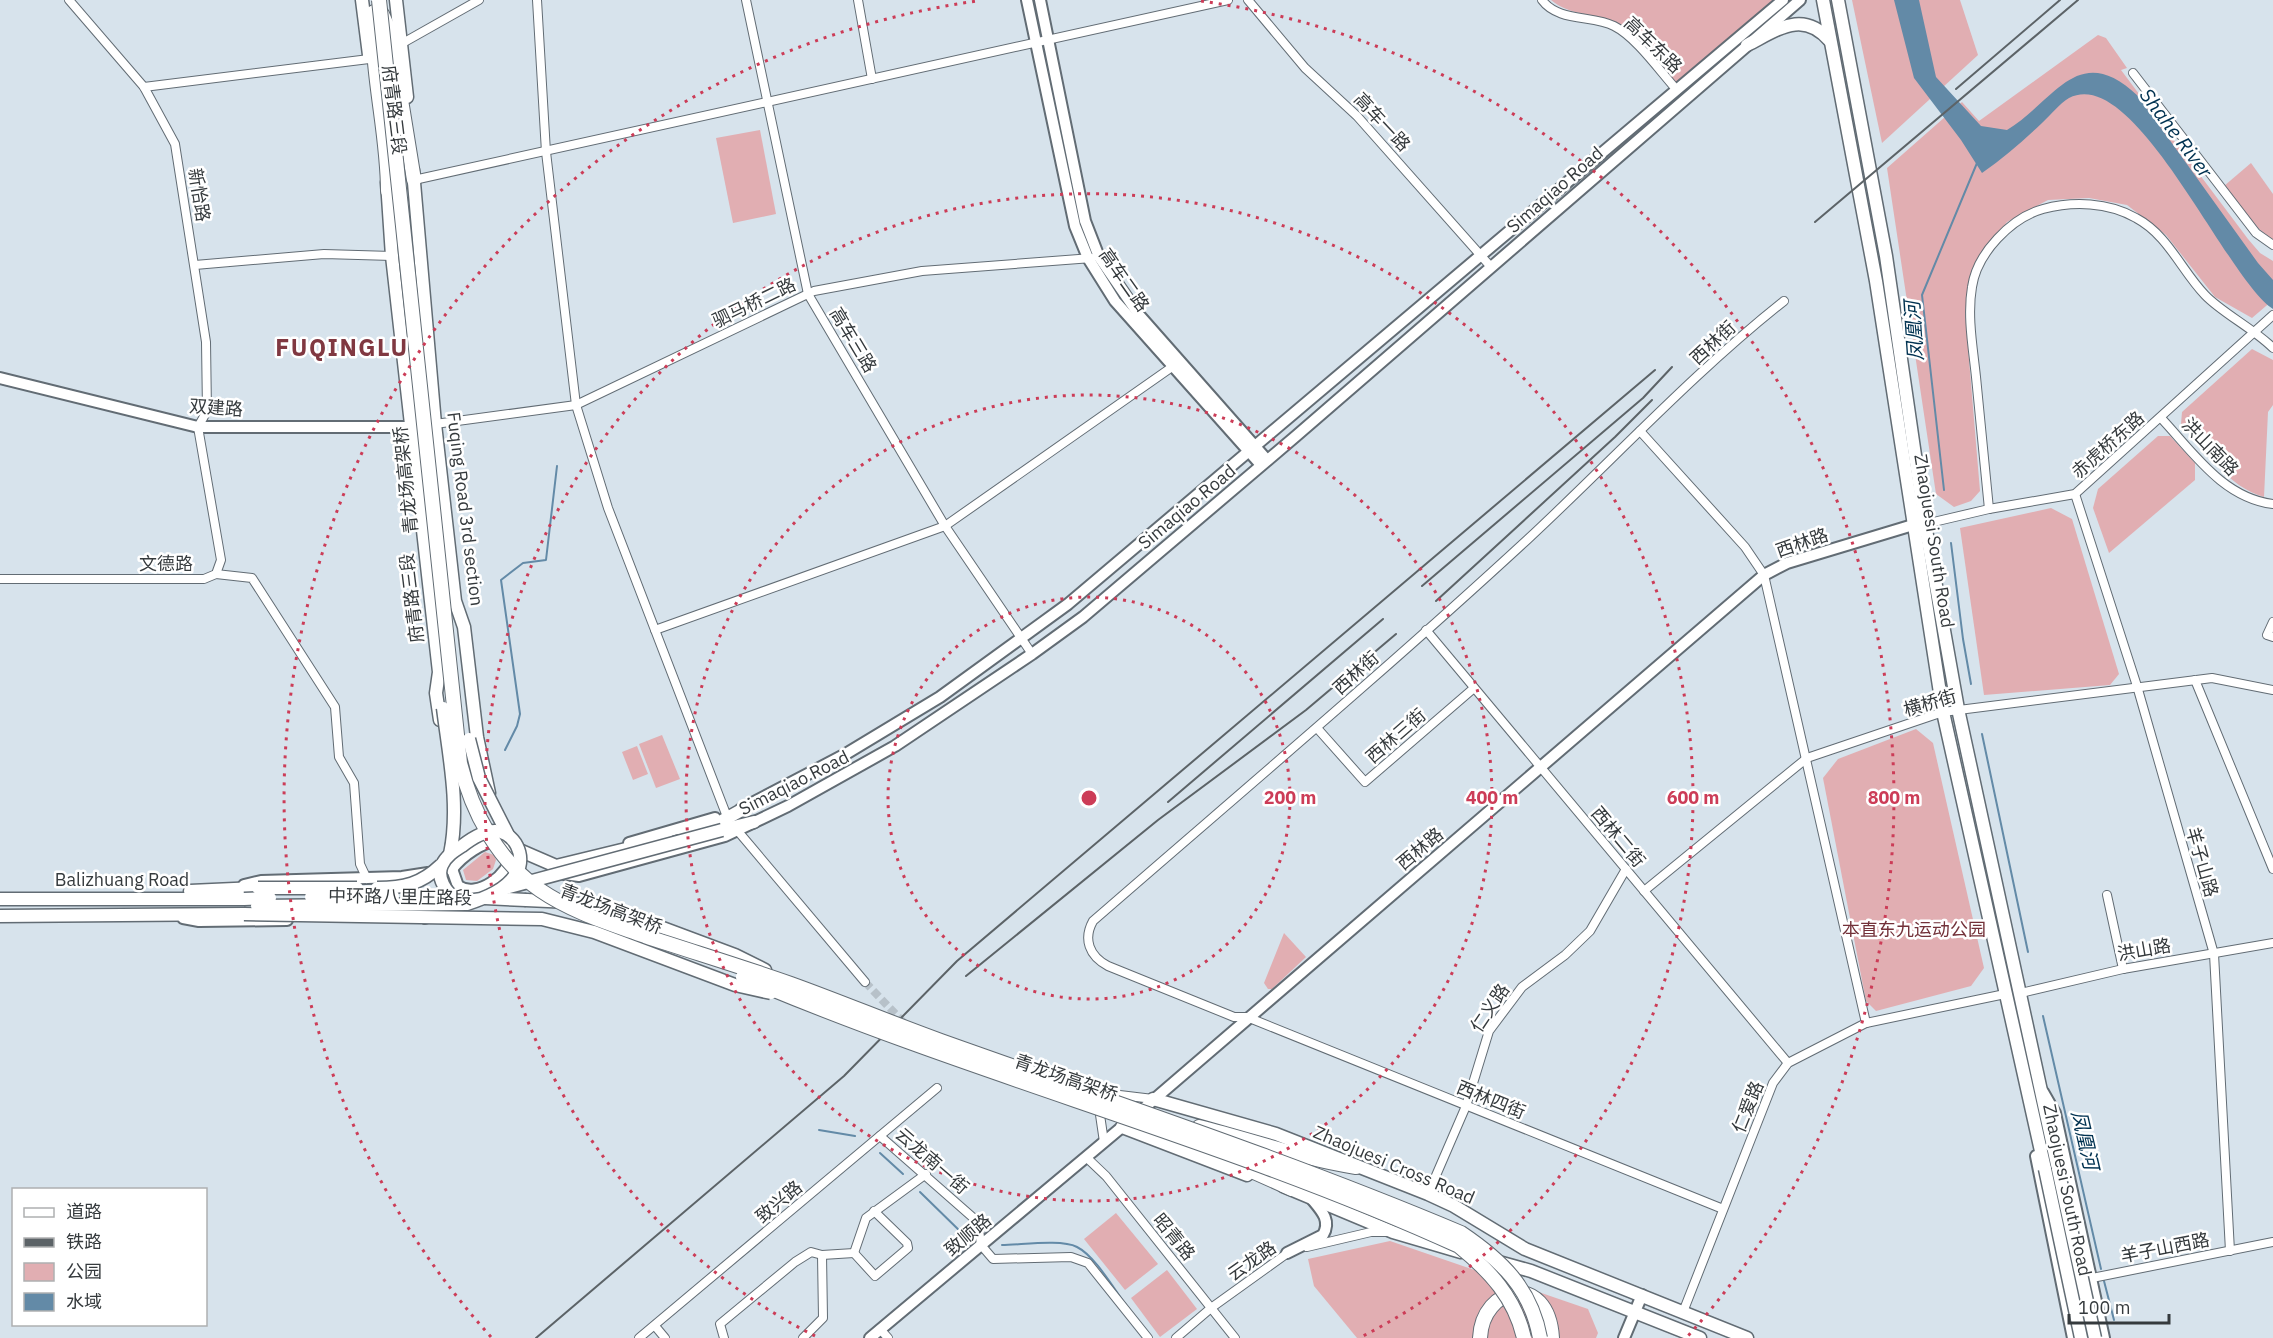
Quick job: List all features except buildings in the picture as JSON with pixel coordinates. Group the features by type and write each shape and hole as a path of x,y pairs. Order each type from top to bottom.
{"highway":[{"path":"376,6 390,32 414,180"},
{"path":"376,6 372,36 388,166 388,191"},
{"name":"青龙场高架桥","path":"376,6 454,764 465,805 484,841 510,875 528,891 559,911 736,975 788,990 1344,1192"},
{"path":"1153,1121 1256,1141 1316,1161 1356,1167"},
{"path":"1153,1121 1251,1171 1292,1189"},
{"path":"1344,1192 1459,1246 1480,1263 1505,1291 1518,1317 1524,1338"},
{"path":"1344,1192 1461,1233 1491,1253 1513,1274 1539,1327 1540,1338"},
{"path":"1480,1338 1488,1312 1511,1294 1530,1294 1546,1310 1551,1322 1551,1338"}],"main road":[{"name":"府青路三段","path":"362,0 388,191 392,256 439,672 435,693 449,780 447,867 441,877 448,892 459,899 479,895"},
{"name":"府青路三段","path":"396,0 414,180"},
{"name":"高车二路","path":"1027,0 1075,225 1088,258 1115,301 1172,367 1264,463"},
{"name":"高车二路","path":"1040,0 1085,221 1099,257 1139,315 1251,449"},
{"name":"Simaqiao Road","path":"747,807 891,727 940,697 1068,604 1479,254 1783,0"},
{"name":"Simaqiao Road","path":"509,845 556,872 579,876 679,850 737,830 852,772 1032,654 1083,617 1800,0"},
{"name":"Zhaojuesi South Road","path":"1823,0 1919,525 2021,993 2045,1169 2081,1338"},
{"name":"Zhaojuesi South Road","path":"1838,0 1886,256 1943,712 2005,994 2058,1169 2095,1338"},
{"path":"1747,45 1779,30 1805,23 1815,28 1831,42"},
{"name":"Fuqing Road 3rd section","path":"414,180 435,424 455,601 464,627 477,737 509,845"},
{"name":"双建路","path":"0,378 198,427 411,427 435,424"},
{"name":"西林路","path":"1086,1157 1764,575 1787,563 1919,525"},
{"path":"85,913 116,909 463,904 479,895 505,870 509,845 479,778 469,740 455,601"},
{"path":"439,672 454,809 454,834 447,867"},
{"path":"174,916 199,921 422,919 479,895 723,822 747,807"},
{"path":"91,898 225,889 397,888 421,881 482,845 509,845 547,865 565,865 723,822 753,822"},
{"path":"450,854 476,836 496,831 522,861 517,874 498,890"},
{"path":"225,889 261,881 402,878 447,867"},
{"name":"中环路八里庄路段","path":"0,916 85,913 174,916 244,906 422,896 570,902 628,915 735,955 788,990"},
{"name":"Balizhuang Road","path":"0,899 91,898 244,906"},
{"name":"中环路八里庄路段","path":"244,906 542,919 594,932 735,985 788,990"},
{"name":"Zhaojuesi South Road","path":"2032,1083 2055,1113 2104,1338"},
{"name":"Zhaojuesi South Road","path":"2032,1083 2028,1117 2073,1338"},
{"name":"Zhaojuesi Cross Road","path":"1153,1099 1276,1134 1428,1194 1454,1206 1525,1249 1746,1338"},
{"path":"1122,1127 1209,1162 1292,1189 1393,1232 1531,1271 1700,1338"},
{"name":"致顺路","path":"870,1338 1086,1157"},
{"path":"1287,1253 1323,1235 1326,1230 1326,1218 1311,1197"},
{"path":"1624,1338 1641,1295"}],"street":[{"name":"新怡路","path":"69,0 144,87 175,144 206,342 207,411 198,427"},
{"path":"401,44 479,0"},
{"path":"537,0 546,152 576,405 608,508 655,630 723,822"},
{"name":"高车三路","path":"746,0 808,294 945,526 1032,654"},
{"path":"858,0 872,79"},
{"path":"414,180 1228,0"},
{"name":"高车一路","path":"1248,0 1305,68 1357,116 1491,267"},
{"name":"高车东路","path":"1542,0 1577,19 1614,26 1644,53 1676,89"},
{"path":"144,87 369,59"},
{"path":"2133,73 2256,233 2273,245"},
{"path":"1989,509 1971,334 1972,285 1996,240 2015,224 2035,212 2059,205 2103,206 2124,212 2154,230 2205,296 2255,331 2273,348"},
{"path":"195,265 324,254 392,256"},
{"name":"驷马桥二路","path":"435,424 576,405 808,294 922,271 1099,257"},
{"name":"西林街","path":"1248,1017 1234,1017 1101,963 1093,956 1088,941 1088,930 1093,921 1317,728 1528,538 1640,431 1784,301"},
{"name":"赤虎桥东路","path":"1919,525 1989,509 2076,494 2273,315"},
{"path":"655,630 945,526 1172,367"},
{"name":"洪山南路","path":"2161,418 2230,489 2251,500 2273,504"},
{"name":"文德路","path":"0,579 204,579 216,574 220,560 219,541 198,427"},
{"path":"1640,431 1745,547 1764,575 1866,1023"},
{"name":"羊子山路","path":"2076,494 2137,686 2214,954 2230,1251"},
{"path":"216,574 252,578 335,708 339,757 354,783 360,864 367,879"},
{"path":"2273,621 2266,635 2273,637"},
{"name":"西林二街","path":"1426,630 1788,1063"},
{"name":"横桥街","path":"1644,891 1807,758 1943,712 2212,678 2273,690"},
{"path":"2194,680 2273,869"},
{"name":"西林三街","path":"1317,728 1365,782 1474,688"},
{"path":"737,830 865,982"},
{"name":"仁义路","path":"1428,1194 1466,1106 1488,1031 1522,987 1565,955 1590,931 1626,869"},
{"path":"2107,895 2123,969"},
{"name":"洪山路","path":"2021,993 2123,969 2273,943"},
{"name":"仁爱路","path":"1683,1312 1773,1083 1788,1063 1866,1023 2005,994"},
{"name":"西林四街","path":"1248,1017 1723,1209"},
{"path":"917,1038 931,1044 962,1046 1096,1093 1153,1099"},
{"name":"致兴路","path":"639,1338 937,1088"},
{"path":"1096,1093 1104,1142"},
{"name":"云龙南一街","path":"880,1136 978,1222 981,1245"},
{"name":"昭青路","path":"1086,1157 1106,1176 1235,1338"},
{"path":"854,1253 866,1218 926,1174"},
{"path":"854,1253 875,1276 908,1248 907,1243 874,1210"},
{"name":"云龙路","path":"1176,1338 1212,1308 1287,1253 1371,1232 1393,1232"},
{"name":"羊子山西路","path":"2062,1284 2273,1242"},
{"path":"981,1245 993,1259 1071,1257 1088,1263 1148,1338"},
{"path":"724,1338 720,1324 795,1262 811,1252 822,1255 854,1253"},
{"path":"803,1338 823,1318 822,1255"},
{"path":"655,1326 665,1338"},
{"path":"880,1329 888,1338"}],"green space":[{"path":"1551,0 1775,0 1676,83 1643,41 1626,28 1609,20 1574,12"},
{"path":"1852,0 1960,0 1978,55 1882,143"},
{"path":"2098,35 2106,38 2127,68 2121,70 2248,239 2260,253 2273,261 2273,300 2252,318 2215,297 2166,235 2127,205 2089,198 2048,200 2007,222 1972,269 1965,312 1980,491 1971,501 1954,507 1936,494 1887,168 1962,102 1979,121"},
{"path":"760,130 776,214 733,223 716,138"},
{"path":"2251,163 2273,194 2273,240 2259,229 2224,186"},
{"path":"2252,349 2273,360 2273,405 2268,412 2264,497 2251,492 2229,477 2181,424 2182,412"},
{"path":"2158,436 2170,436 2195,463 2195,480 2109,553 2093,508 2098,489"},
{"path":"2051,508 2072,519 2119,674 2110,685 1984,695 1960,528"},
{"name":"本直东九运动公园","path":"1916,729 1933,743 1984,968 1971,986 1876,1011 1866,1001 1823,778 1838,759"},
{"path":"662,735 680,779 656,788 639,744"},
{"path":"637,746 648,774 633,780 622,752"},
{"path":"485,852 494,855 496,860 493,869 477,881 466,880 463,870"},
{"path":"1284,933 1306,957 1272,989 1268,989 1264,983"},
{"path":"1116,1213 1158,1264 1125,1290 1084,1239"},
{"path":"1390,1241 1588,1309 1598,1333 1596,1338 1357,1338 1314,1286 1308,1259"},
{"path":"1167,1270 1197,1309 1160,1337 1131,1298"}],"water":[{"path":"1894,0 1919,0 1936,77 1981,126 2007,130 2054,91 2083,74 2099,73 2117,80 2138,96 2258,263 2273,280 2273,309 2253,290 2150,141 2122,112 2095,96 2066,100 2020,143 1982,173 1961,140 1914,78"}],"waterway":[{"name":"凤凰河","path":"1944,490 1922,295 1977,163"},
{"path":"505,750 517,726 520,714 501,580 523,563 546,560 557,466"},
{"name":"凤凰河","path":"1951,543 1971,684"},
{"name":"凤凰河","path":"1982,734 2028,952"},
{"name":"凤凰河","path":"2043,1016 2101,1269"},
{"path":"819,1130 855,1136"},
{"path":"880,1153 903,1174"},
{"path":"920,1192 965,1236"},
{"path":"1002,1245 1061,1243 1077,1247 1097,1265 1126,1305"},
{"name":"凤凰河","path":"2104,1281 2114,1320"}],"tunnel":[{"path":"865,982 904,1023"}],"railway":[{"path":"1956,89 2060,0"},
{"path":"1815,222 2078,0"},
{"path":"1422,586 1643,398 1672,367"},
{"path":"536,1338 844,1076 957,961 1655,370"},
{"path":"1436,601 1615,437 1652,400"},
{"path":"1168,802 1383,619"},
{"path":"966,976 1158,820 1306,710 1396,634"}],"district":[{"name":"FUQINGLU","path":"342,348"}],"water label":[{"name":"Shahe River","path":"2176,133"}]}
